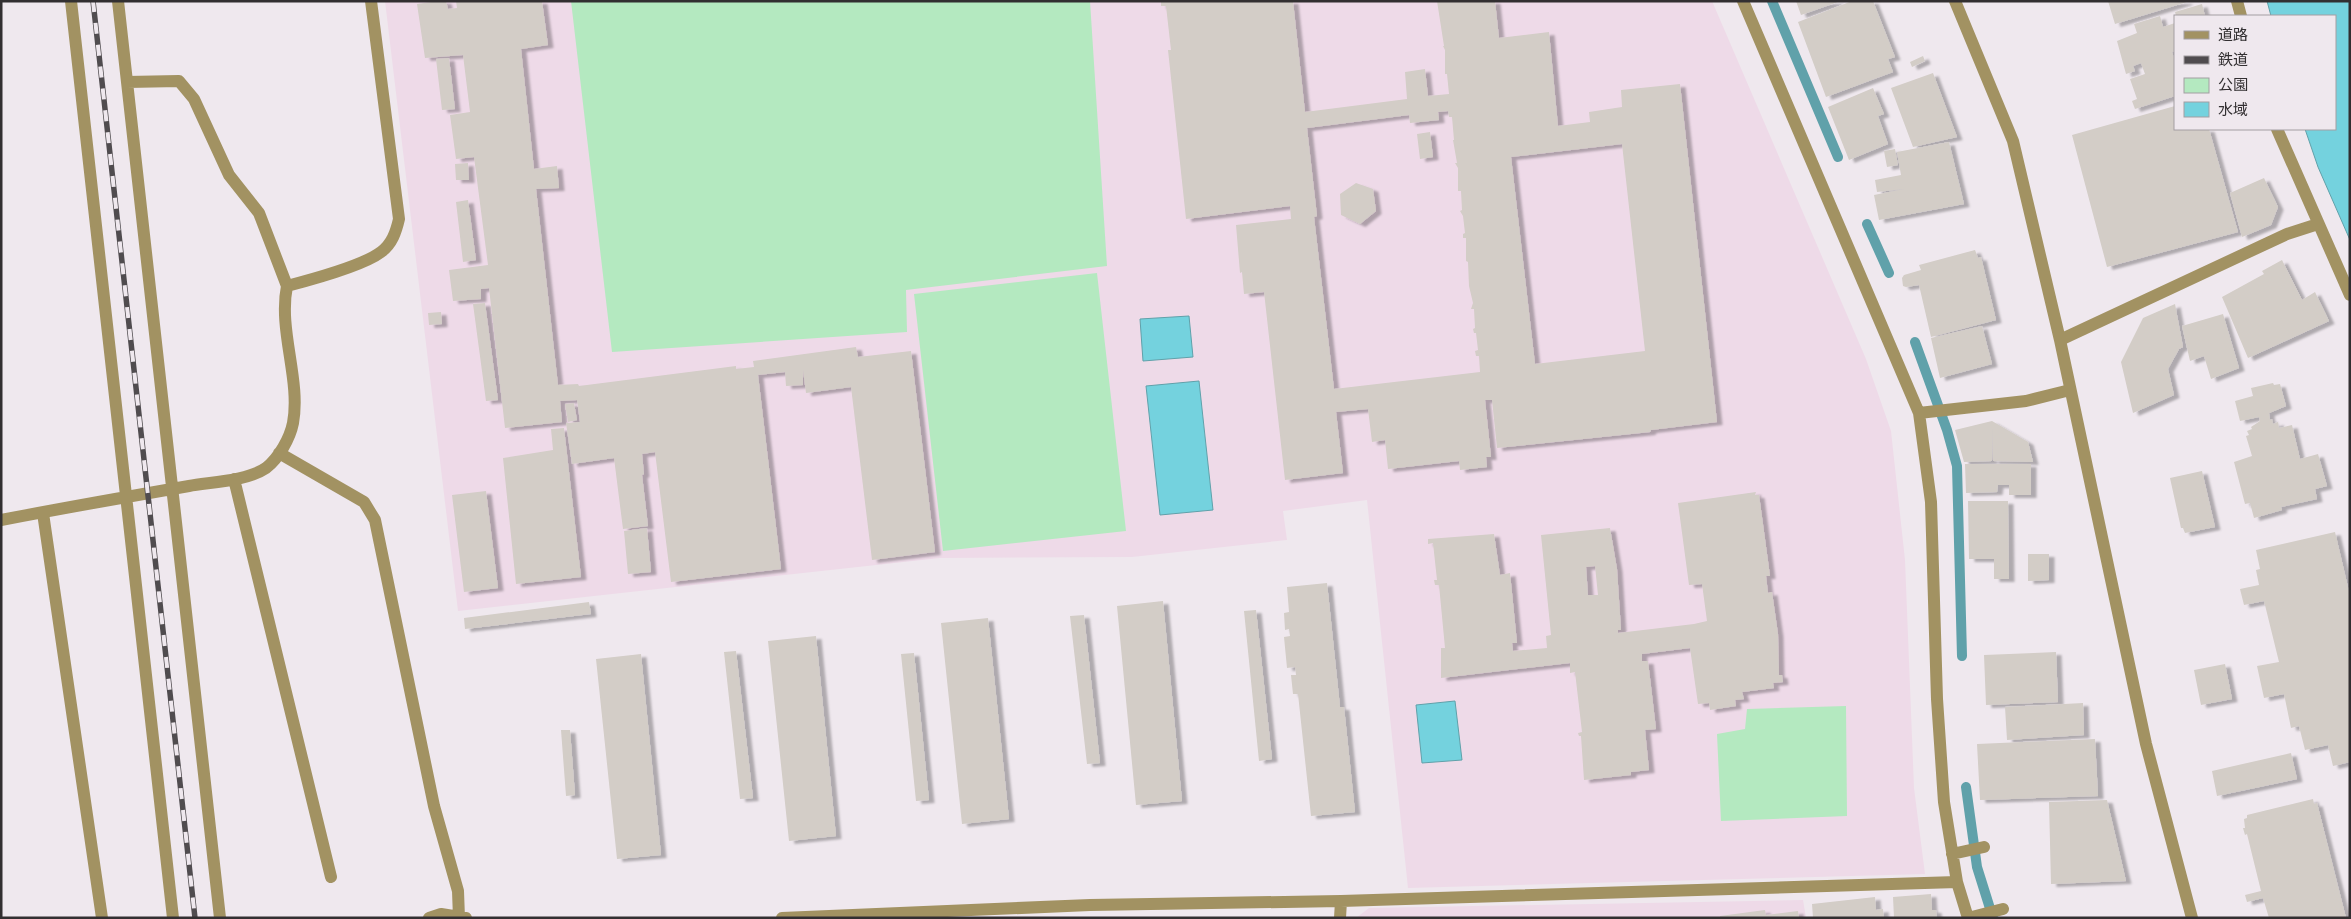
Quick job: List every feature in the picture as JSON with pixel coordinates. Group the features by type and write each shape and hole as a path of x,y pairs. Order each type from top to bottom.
{"street":[{"path":"71,1 173,918"},
{"path":"118,1 220,918"},
{"path":"287,286 367,259 381,252 390,243 396,232 399,219 371,1"},
{"path":"1743,1 1919,413 1931,502 1938,718 1944,802 1952,854 1957,882 1968,918 2002,909"},
{"path":"1955,1 2013,141 2060,340 2146,744 2192,918"},
{"path":"2237,1 2241,15"},
{"path":"1,520 234,479 266,468 279,453 290,435 293,421 293,386 284,308 287,286 259,213 229,175 194,99 179,81 127,82"},
{"path":"2277,130 2350,295"},
{"path":"2060,340 2287,234 2318,224"},
{"path":"1919,413 2026,401 2070,390"},
{"path":"279,453 364,502 376,520 434,806 458,891 461,917 441,914 428,918"},
{"path":"234,479 330,877"},
{"path":"43,513 102,918"},
{"path":"1952,854 1984,848"},
{"path":"782,918 1091,912 1341,901 1957,882"},
{"path":"1340,918 1341,901"}],"shaded area":[{"path":"385,1 1712,1 1866,359 1891,431 1905,560 1914,788 1925,874 1408,888 1367,500 1283,511 1287,540 1132,557 940,558 458,611"},
{"path":"1803,900 1806,918 1356,918 1369,908"}],"green space":[{"path":"571,1 1090,1 1107,266 906,290 907,332 612,352"},
{"path":"1097,273 1126,531 943,551 914,294"},
{"path":"1846,706 1847,816 1721,821 1717,734 1745,729 1747,709"}],"water":[{"path":"2267,1 2350,1 2350,240 2318,167 2305,130 2336,130 2336,15 2271,15"},
{"path":"1189,316 1193,357 1143,361 1140,319"},
{"path":"1199,381 1213,510 1160,515 1146,386"},
{"path":"1455,701 1462,760 1422,763 1416,705"}],"building":[{"path":"446,1 448,9 457,8 456,1 542,1 548,45 521,49 534,169 557,166 559,188 536,189 558,385 578,384 579,386 736,366 736,369 754,367 753,361 856,347 858,357 911,351 935,552 872,560 851,387 806,393 803,370 803,385 786,386 785,372 758,375 781,569 671,582 655,452 642,454 644,474 642,475 648,526 623,529 614,458 572,464 566,423 580,422 577,400 560,401 562,422 505,428 489,288 481,289 481,299 453,301 449,270 488,265 474,157 456,159 450,115 470,112 463,55 425,58 417,4"},
{"path":"1161,1 1293,1 1305,112 1407,99 1405,72 1425,69 1428,96 1449,94 1447,74 1445,74 1445,50 1437,1 1495,1 1499,38 1549,32 1558,126 1590,122 1589,112 1622,107 1621,90 1680,84 1717,422 1651,430 1650,432 1497,448 1492,400 1485,400 1491,457 1486,457 1487,467 1460,470 1459,461 1388,469 1385,440 1372,442 1368,409 1336,412 1343,473 1285,480 1264,292 1244,294 1242,272 1240,273 1236,225 1291,219 1290,206 1186,219 1168,50 1171,50 1166,6 1161,6","holes":["1448,111 1449,117 1452,117 1457,163 1455,163 1458,168 1458,191 1461,191 1462,210 1460,211 1463,216 1465,233 1463,238 1466,238 1466,261 1468,262 1469,286 1473,303 1471,309 1474,309 1475,328 1473,329 1474,333 1476,333 1478,350 1475,351 1476,356 1479,356 1480,372 1334,389 1314,217 1317,216 1307,128 1409,115 1410,123 1439,120 1438,112","1622,144 1645,351 1535,364 1511,157"]},
{"path":"1796,1 1838,1 1838,2 1801,15"},
{"path":"1852,1 1873,1 1895,57 1888,59 1893,72 1826,97 1798,22"},
{"path":"2108,1 2187,1 2187,2 2115,24"},
{"path":"2202,4 2205,15 2176,15 2175,12"},
{"path":"2160,16 2163,27 2174,23 2174,51 2172,52 2174,58 2174,96 2135,109 2132,101 2137,99 2130,79 2145,74 2141,63 2133,66 2135,71 2126,74 2117,41 2137,33 2134,24"},
{"path":"1923,56 1925,61 1912,67 1910,62"},
{"path":"449,58 455,109 442,110 436,59"},
{"path":"1933,73 1957,137 1913,147 1891,88"},
{"path":"1873,88 1884,114 1878,116 1888,144 1849,160 1828,107"},
{"path":"2174,106 2174,130 2209,130 2238,232 2107,267 2072,135"},
{"path":"1430,132 1433,157 1420,159 1417,134"},
{"path":"1949,142 1964,204 1879,220 1874,195 1904,189 1877,192 1875,180 1901,175 1897,152"},
{"path":"1895,149 1898,165 1887,167 1884,151"},
{"path":"468,163 469,180 456,180 455,164"},
{"path":"2264,178 2278,207 2271,225 2242,237 2230,193"},
{"path":"1356,183 1373,189 1376,211 1360,224 1341,215 1340,194"},
{"path":"468,200 476,260 463,262 456,202"},
{"path":"1975,250 1978,258 1981,257 1996,320 1931,337 1919,285 1903,286 1902,278 1904,275 1921,270 1919,265"},
{"path":"2282,260 2302,300 2315,292 2329,321 2248,358 2222,297 2264,274 2262,271"},
{"path":"485,303 498,400 486,401 473,304"},
{"path":"2175,304 2183,347 2179,349 2168,369 2174,395 2133,413 2121,362 2143,318"},
{"path":"441,312 442,324 429,325 428,313"},
{"path":"2223,314 2239,368 2211,379 2204,356 2190,361 2182,326"},
{"path":"1982,326 1992,364 1940,378 1931,338"},
{"path":"2273,383 2274,385 2280,384 2286,406 2269,413 2270,420 2272,419 2273,424 2278,422 2279,428 2292,425 2300,459 2318,454 2327,486 2315,489 2317,499 2281,507 2282,510 2254,518 2250,503 2245,504 2234,462 2252,456 2246,436 2249,435 2247,431 2260,421 2259,417 2240,421 2235,401 2253,396 2251,388"},
{"path":"574,403 577,420 568,422 565,404"},
{"path":"1992,421 2028,442 2033,462 1993,461 1993,427 1992,461 1964,462 1955,430"},
{"path":"564,428 581,577 516,584 503,458 553,450 551,429"},
{"path":"1965,464 2031,464 2031,495 2009,495 2009,485 1998,485 1997,492 1966,493"},
{"path":"2202,471 2215,527 2185,533 2183,528 2181,528 2170,478"},
{"path":"486,491 498,588 464,592 452,495"},
{"path":"1756,492 1755,495 1759,495 1770,576 1766,576 1768,593 1772,592 1778,634 1779,675 1782,675 1783,682 1773,683 1774,688 1742,692 1744,699 1735,700 1736,706 1710,710 1709,703 1698,704 1690,648 1642,654 1642,661 1648,661 1656,729 1645,730 1649,770 1631,772 1631,775 1584,780 1581,736 1578,733 1582,732 1575,672 1570,673 1570,663 1441,678 1441,648 1445,648 1439,585 1435,585 1434,580 1437,580 1433,543 1428,544 1428,539 1494,534 1500,575 1510,573 1517,643 1512,643 1513,651 1547,648 1546,636 1551,635 1541,535 1610,528 1617,569 1621,630 1618,630 1618,633 1707,621 1702,584 1689,585 1678,503","holes":["1595,566 1598,595 1588,595 1586,567"]},
{"path":"1968,501 2008,501 2009,579 1994,579 1994,559 1969,559"},
{"path":"647,528 651,572 628,574 624,531"},
{"path":"2335,532 2350,596 2350,762 2333,766 2328,745 2305,750 2299,726 2291,728 2284,694 2264,698 2257,666 2279,662 2264,601 2244,605 2240,589 2259,585 2256,570 2260,569 2256,550"},
{"path":"2028,554 2049,554 2049,580 2028,581"},
{"path":"1327,583 1340,707 1344,707 1355,812 1311,816 1298,694 1293,694 1291,675 1296,675 1295,667 1287,668 1284,637 1290,636 1289,629 1285,630 1284,613 1289,612 1287,587"},
{"path":"1163,601 1182,801 1136,805 1117,606"},
{"path":"589,602 591,614 465,629 464,618"},
{"path":"1256,610 1272,759 1259,761 1244,611"},
{"path":"1084,615 1100,763 1087,764 1070,616"},
{"path":"988,618 1009,819 962,824 941,623"},
{"path":"816,636 836,836 789,841 768,641"},
{"path":"736,651 753,798 740,799 724,652"},
{"path":"2056,652 2058,702 1986,705 1984,655"},
{"path":"914,653 929,800 916,801 901,654"},
{"path":"641,654 661,855 617,859 596,659"},
{"path":"2225,664 2232,699 2201,705 2194,670"},
{"path":"2083,703 2084,735 2007,740 2005,707"},
{"path":"561,730 570,730 575,795 566,796"},
{"path":"2095,739 2098,796 1980,800 1977,744"},
{"path":"2291,753 2297,779 2217,796 2212,771"},
{"path":"2313,799 2314,804 2317,803 2346,918 2269,918 2263,898 2247,902 2245,895 2261,891 2247,834 2245,835 2243,828 2245,828 2244,819 2247,818 2247,815"},
{"path":"2107,800 2126,881 2051,884 2049,802"},
{"path":"1931,894 1932,910 1936,910 1937,918 1894,918 1893,897"},
{"path":"1875,897 1876,910 1883,909 1884,918 1813,918 1812,904"},
{"path":"1765,910 1766,915 1798,911 1799,918 1720,918 1720,916"}],"waterway":[{"path":"1772,1 1838,157"},
{"path":"1867,224 1889,273"},
{"path":"1915,342 1947,430 1957,466 1962,656"},
{"path":"1966,787 1977,867 1993,918"}],"railway":[{"path":"93,1 195,918"}]}
